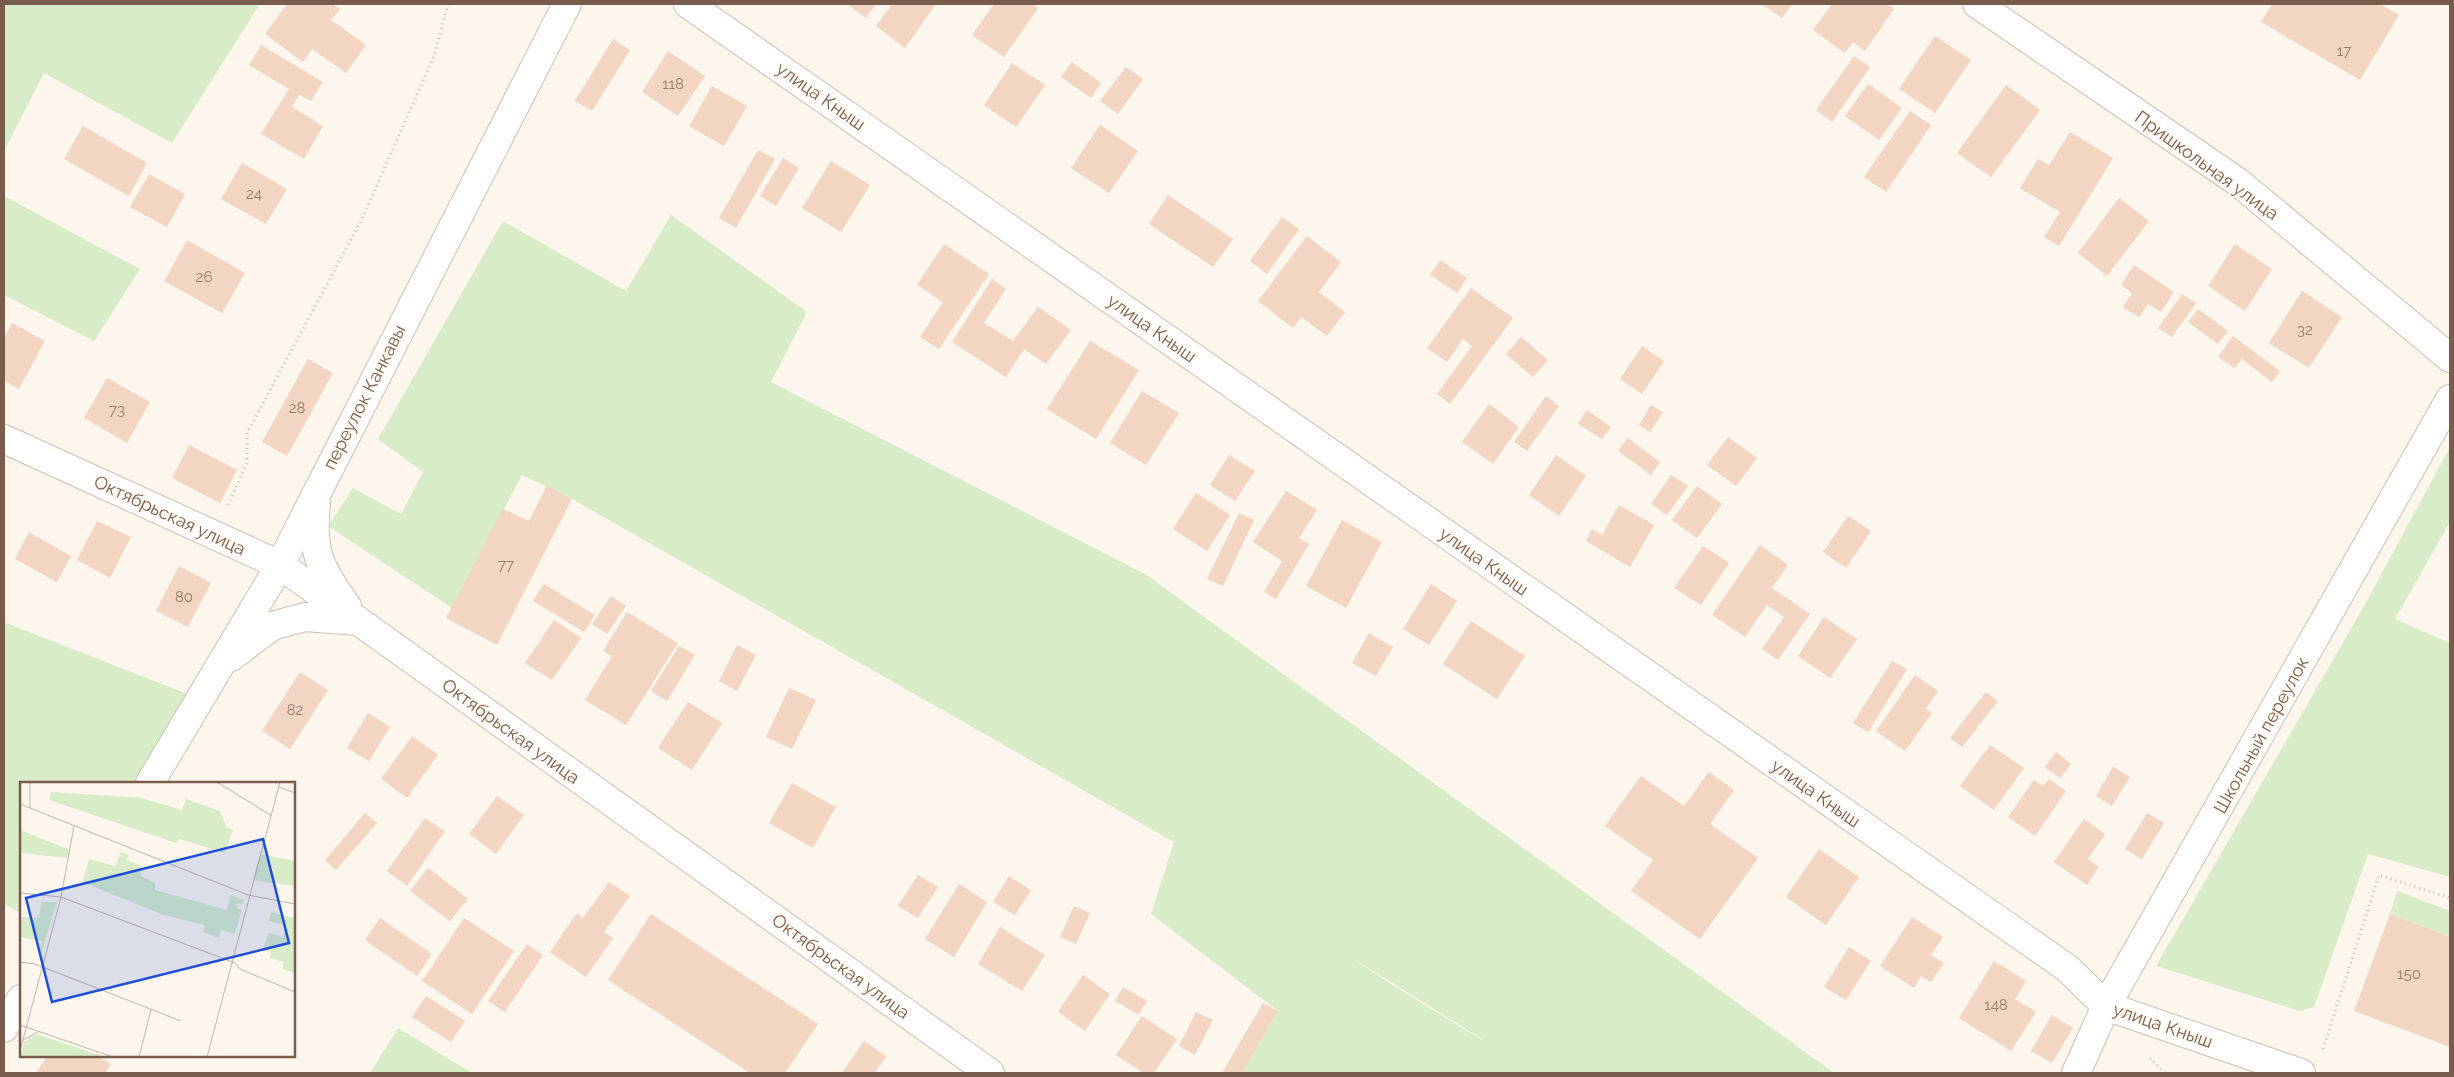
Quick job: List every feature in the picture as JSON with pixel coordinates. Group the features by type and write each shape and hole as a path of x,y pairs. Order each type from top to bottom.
{"street":[{"name":"переулок Канкавы","path":"151,782 280,565 317,489 567,4"},
{"name":"улица Кныш","path":"688,4 2059,962 2106,1006 2301,1073"},
{"name":"Пришкольная улица","path":"1977,4 2238,182 2450,358"},
{"name":"Школьный переулок","path":"2076,1073 2106,1006 2450,399"},
{"name":"Октябрьская улица","path":"4,438 280,565 990,1073"},
{"path":"317,489 314,545 333,586 359,622"},
{"path":"220,666 272,626 305,618 359,622"},
{"path":"4,1028 20,1001"}],"path":[{"path":"214,535 247,463 247,433 362,218 434,56 448,4"},
{"path":"2321,1054 2380,875 2450,898"}],"green space":[{"path":"4,4 260,4 172,143 44,73 4,151"},
{"path":"4,196 140,269 94,341 4,295"},
{"path":"671,215 807,312 771,382 1145,574 1834,1073 1242,1073 1278,1011 1151,914 1174,842 572,499 522,475 452,608 328,526 353,488 401,514 423,472 378,439 503,221 626,291","holes":["1349,956 1482,1039 1388,982"]},
{"path":"2450,447 2450,522 2395,619 2450,643 2450,877 2368,854 2314,1007 2300,1011 2156,966 2364,606"},
{"path":"4,622 200,699 151,782 20,782 20,912 4,904"},
{"path":"2397,891 2450,911 2450,937 2390,914"},
{"path":"398,1028 472,1073 370,1073"}],"building":[{"path":"287,4 332,4 340,9 331,20 366,45 346,73 312,49 303,62 265,34"},
{"path":"847,4 876,4 866,18"},
{"path":"892,4 936,4 905,48 876,26"},
{"path":"994,4 1032,4 1038,8 1004,57 972,35"},
{"path":"1762,4 1792,4 1782,18"},
{"path":"1832,4 1887,4 1894,9 1865,51 1853,42 1845,53 1813,30"},
{"path":"2272,4 2379,4 2399,15 2360,80 2261,22"},
{"path":"1935,36 1971,60 1935,113 1899,89"},
{"path":"613,39 630,50 592,111 575,101"},
{"path":"261,45 323,82 311,101 299,95 292,107 323,126 304,159 261,134 289,89 249,65"},
{"path":"668,51 705,76 678,116 642,92"},
{"path":"1854,56 1870,67 1832,122 1816,110"},
{"path":"1072,62 1101,83 1091,98 1061,77"},
{"path":"1012,63 1045,85 1016,127 984,105"},
{"path":"1126,67 1143,79 1118,114 1100,101"},
{"path":"1868,84 1902,108 1879,140 1845,116"},
{"path":"2006,85 2040,110 1991,177 1957,153"},
{"path":"712,86 747,106 724,146 689,126"},
{"path":"1910,111 1931,125 1886,192 1864,177"},
{"path":"1100,125 1138,151 1109,193 1071,168"},
{"path":"83,126 147,163 129,196 64,159"},
{"path":"2070,132 2113,158 2059,246 2044,237 2060,212 2020,188 2038,159 2049,165"},
{"path":"758,150 775,159 736,228 719,218"},
{"path":"783,158 799,168 776,206 760,196"},
{"path":"831,161 870,185 841,232 802,208"},
{"path":"242,163 287,189 266,224 221,199"},
{"path":"149,174 185,194 167,227 130,207"},
{"path":"1168,195 1233,239 1213,267 1149,224"},
{"path":"2119,198 2149,221 2107,276 2078,253"},
{"path":"1282,217 1299,229 1267,274 1250,261"},
{"path":"1307,236 1341,262 1319,292 1345,312 1327,336 1301,317 1293,328 1258,301"},
{"path":"187,240 245,273 222,313 164,281"},
{"path":"944,244 989,274 939,349 920,337 943,302 917,285"},
{"path":"2235,244 2272,269 2245,311 2208,286"},
{"path":"1440,260 1467,278 1457,293 1430,275"},
{"path":"2134,265 2174,292 2161,312 2148,304 2139,317 2123,307 2132,293 2121,285"},
{"path":"992,279 1006,289 984,323 1013,341 1038,307 1071,330 1046,364 1024,349 1006,377 952,342"},
{"path":"1471,288 1513,318 1450,404 1437,394 1472,346 1463,339 1447,362 1427,348"},
{"path":"2302,291 2342,317 2309,368 2269,343"},
{"path":"2182,294 2196,303 2172,337 2158,328"},
{"path":"2198,309 2228,331 2218,344 2188,322"},
{"path":"12,323 45,341 19,389 4,381 4,338"},
{"path":"2233,336 2280,371 2272,382 2242,359 2235,368 2218,357"},
{"path":"1521,337 1548,360 1533,377 1506,354"},
{"path":"1090,341 1139,370 1096,439 1047,409"},
{"path":"1642,346 1664,361 1642,394 1620,379"},
{"path":"308,359 333,373 287,456 262,442"},
{"path":"107,378 150,402 127,443 84,418"},
{"path":"1142,391 1179,413 1146,465 1110,443"},
{"path":"1546,396 1559,406 1527,451 1514,442"},
{"path":"1489,404 1519,427 1493,464 1462,442"},
{"path":"1651,405 1663,412 1650,432 1639,425"},
{"path":"1587,410 1611,427 1602,439 1578,424"},
{"path":"1728,437 1757,458 1736,486 1707,465"},
{"path":"1628,438 1660,462 1651,475 1618,451"},
{"path":"189,445 237,470 220,503 172,478"},
{"path":"1229,455 1255,471 1235,501 1210,485"},
{"path":"1556,455 1586,476 1559,516 1529,495"},
{"path":"1671,475 1688,486 1667,515 1651,504"},
{"path":"547,485 572,499 497,645 446,618 503,509 529,521"},
{"path":"1697,486 1722,504 1697,538 1672,520"},
{"path":"1286,491 1317,510 1299,538 1309,544 1276,599 1264,592 1282,561 1253,542"},
{"path":"1196,493 1230,515 1207,551 1173,529"},
{"path":"1619,505 1654,525 1630,567 1586,541 1592,529 1602,535"},
{"path":"1239,513 1254,520 1223,586 1207,579"},
{"path":"1848,516 1871,531 1846,568 1823,552"},
{"path":"1342,520 1382,542 1346,608 1306,586"},
{"path":"97,521 131,537 110,578 77,560"},
{"path":"29,532 71,556 57,582 15,559"},
{"path":"1760,545 1788,565 1772,588 1810,614 1778,660 1762,649 1784,617 1767,605 1745,637 1712,615"},
{"path":"1703,546 1729,563 1701,605 1674,588"},
{"path":"179,566 211,583 188,627 156,611"},
{"path":"544,584 595,615 584,632 533,601"},
{"path":"1431,584 1457,601 1429,645 1403,629"},
{"path":"611,596 626,606 607,634 592,624"},
{"path":"627,612 678,643 626,725 585,700 612,656 603,651"},
{"path":"1824,617 1857,639 1830,678 1798,656"},
{"path":"554,620 581,638 552,680 525,663"},
{"path":"1471,621 1525,656 1497,699 1443,664"},
{"path":"1369,633 1393,647 1376,676 1352,663"},
{"path":"737,645 756,655 737,691 719,681"},
{"path":"679,646 695,655 667,701 651,691"},
{"path":"1892,661 1907,669 1868,732 1853,723"},
{"path":"300,672 328,690 290,749 262,731"},
{"path":"1915,675 1938,691 1926,709 1932,713 1905,751 1876,731"},
{"path":"789,688 816,700 792,749 766,737"},
{"path":"1986,692 1998,701 1962,747 1950,738"},
{"path":"688,702 722,723 692,770 658,748"},
{"path":"368,713 390,727 369,761 347,748"},
{"path":"412,736 438,755 407,798 381,779"},
{"path":"1990,745 2024,768 1994,810 1960,786"},
{"path":"2056,752 2071,764 2060,778 2045,767"},
{"path":"2113,767 2130,777 2112,806 2096,796"},
{"path":"1709,772 1734,790 1710,824 1758,858 1700,939 1631,891 1653,860 1605,826 1641,776 1684,806"},
{"path":"2049,779 2066,791 2035,836 2008,817 2034,780 2043,786"},
{"path":"792,783 836,807 813,848 769,823"},
{"path":"497,796 524,815 496,854 469,834"},
{"path":"365,813 377,823 336,870 325,860"},
{"path":"2147,813 2164,823 2142,859 2125,849"},
{"path":"425,818 445,831 407,886 387,871"},
{"path":"2084,819 2105,834 2088,859 2099,867 2087,885 2054,862"},
{"path":"1819,849 1859,877 1826,925 1786,897"},
{"path":"428,868 468,899 450,921 410,891"},
{"path":"918,875 938,887 918,918 898,906"},
{"path":"1009,876 1031,890 1015,915 993,902"},
{"path":"609,882 630,896 604,932 613,938 586,977 550,952 577,913 583,918"},
{"path":"959,884 987,902 954,957 925,939"},
{"path":"1074,906 1090,913 1076,944 1060,937"},
{"path":"651,914 818,1024 785,1073 750,1073 608,980"},
{"path":"2390,914 2450,937 2450,1047 2354,1011"},
{"path":"1912,917 1943,937 1931,955 1944,963 1931,982 1921,976 1914,988 1880,966"},
{"path":"380,918 432,954 417,976 365,940"},
{"path":"464,918 514,951 472,1014 422,981"},
{"path":"1000,927 1045,955 1022,991 978,964"},
{"path":"527,944 543,955 505,1012 488,1001"},
{"path":"1849,947 1871,961 1846,1000 1824,987"},
{"path":"1994,961 2026,981 2015,999 2036,1012 2011,1051 1959,1018"},
{"path":"1083,975 1110,994 1085,1031 1058,1012"},
{"path":"1123,987 1147,1001 1139,1015 1115,1001"},
{"path":"426,996 465,1021 451,1042 412,1017"},
{"path":"1263,1003 1278,1011 1242,1073 1222,1073"},
{"path":"1196,1012 1213,1020 1195,1055 1179,1046"},
{"path":"2052,1015 2073,1028 2052,1063 2031,1051"},
{"path":"1142,1016 1177,1039 1154,1073 1143,1073 1116,1055"},
{"path":"864,1041 886,1056 875,1073 842,1073"},
{"path":"46,1057 99,1057 111,1064 105,1073 36,1073"}]}
